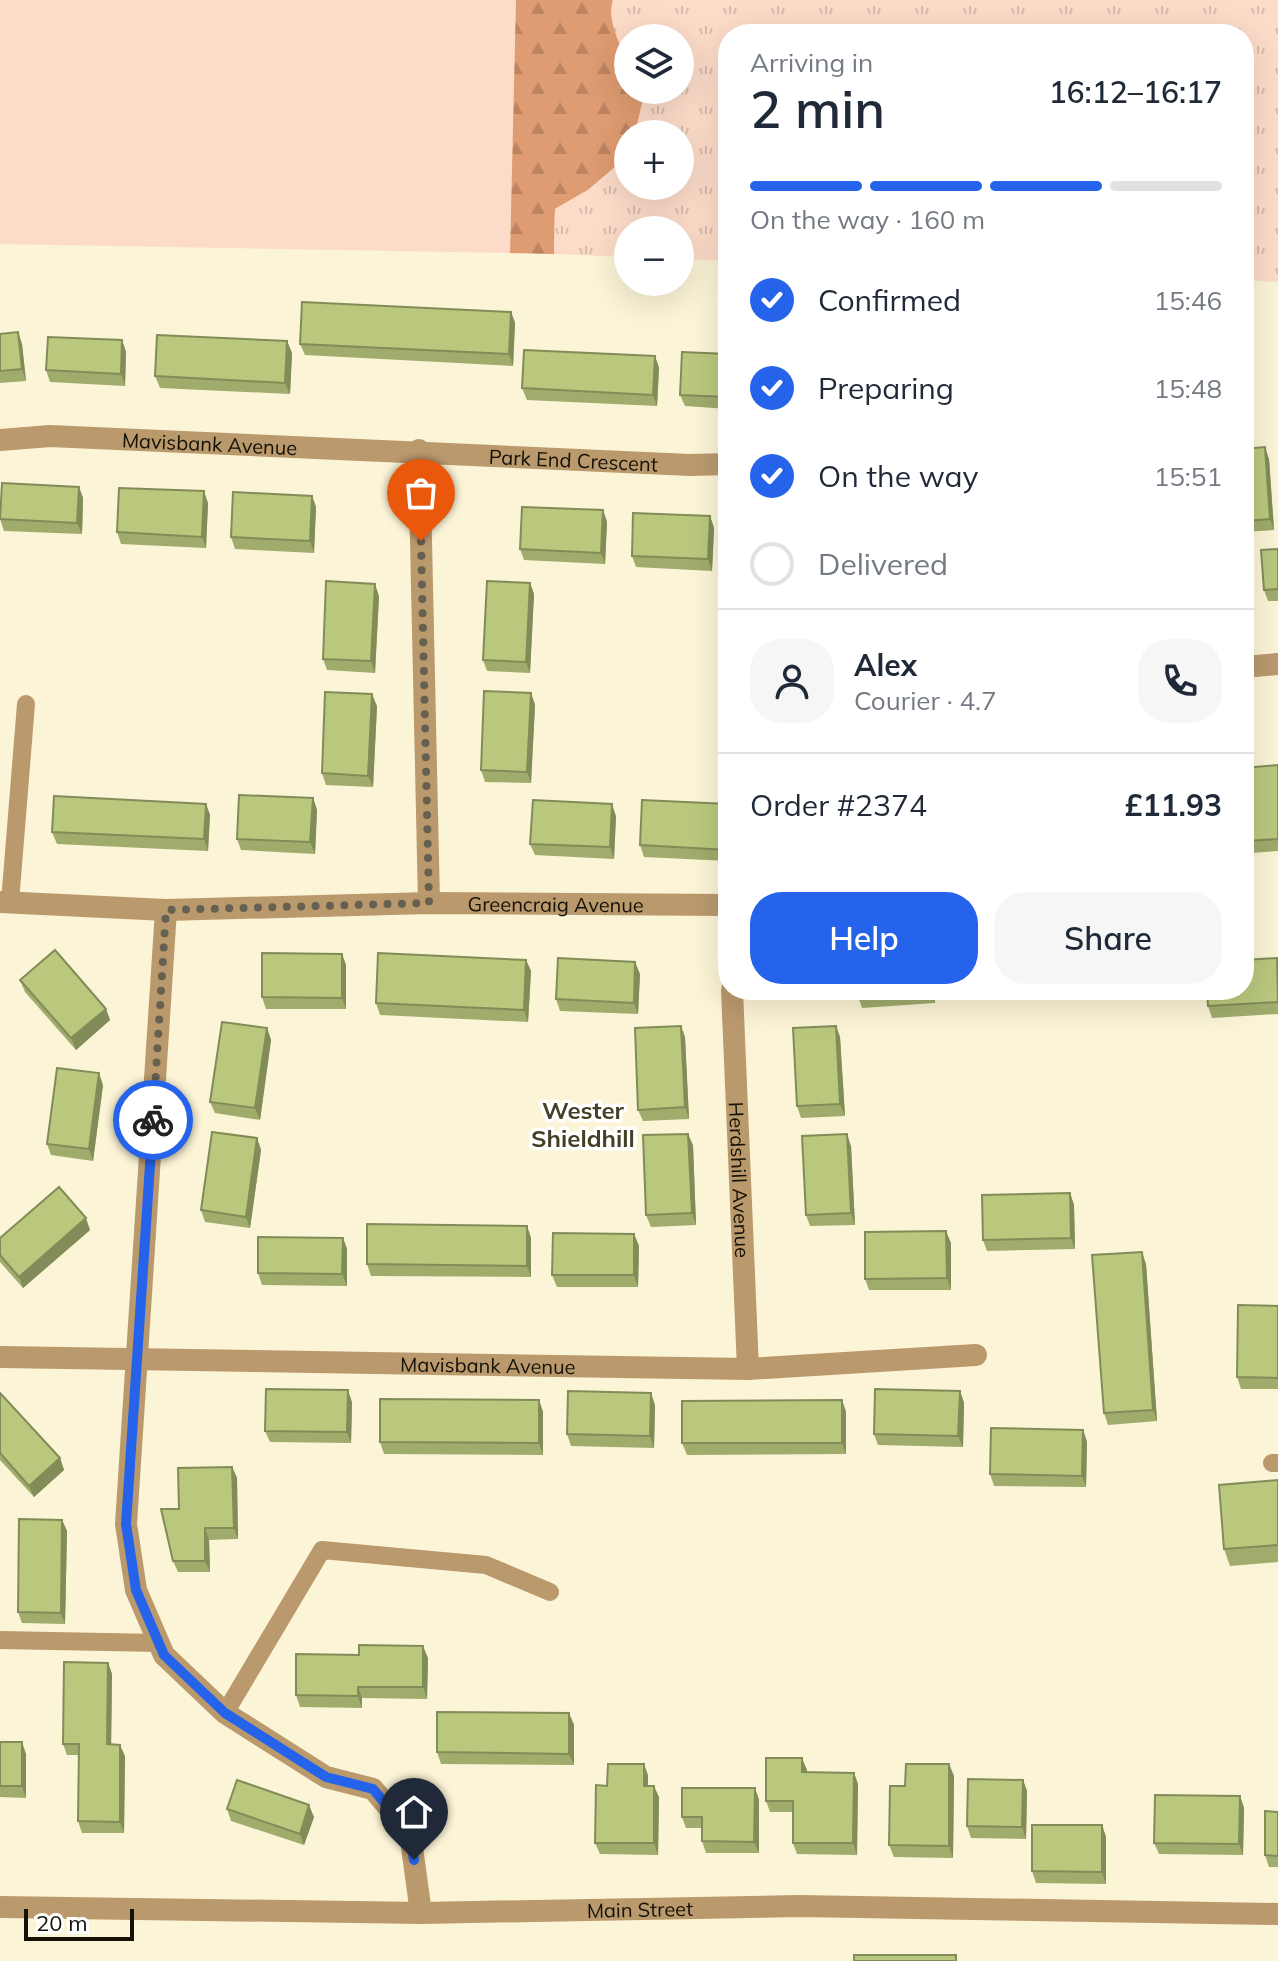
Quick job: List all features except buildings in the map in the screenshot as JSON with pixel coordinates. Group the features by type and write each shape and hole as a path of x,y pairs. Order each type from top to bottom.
{"street":[{"name":"Mavisbank Avenue","path":"0,440 50,436 419,450"},
{"name":"Park End Crescent","path":"419,450 718,464"},
{"path":"419,450 429,903"},
{"path":"1254,666 1278,664"},
{"name":"Greencraig Avenue","path":"5,902 166,910 429,903 718,905"},
{"path":"166,910 126,1524 136,1590 164,1655 225,1713 326,1777 373,1789 410,1833 421,1913"},
{"name":"Herdshill Avenue","path":"732,1000 748,1369"},
{"name":"Mavisbank Avenue","path":"0,1357 748,1369 976,1355"},
{"name":"Main Street","path":"0,1907 421,1913 799,1906 1278,1914"}],"lane":[{"path":"5,902 26,704"},
{"path":"225,1713 322,1550 486,1565 550,1592"},
{"path":"0,1640 159,1643"}],"green space":[{"path":"0,0 516,0 510,253 0,244"},
{"path":"516,0 613,0 614,104 642,104 638,120 614,120 614,168 588,190 555,209 554,254 510,253"},
{"path":"613,0 1278,0 1278,282 1254,281 1254,24 718,24 718,261 694,260 694,216 614,216 614,256 554,254 555,209 588,190 614,168 614,200 694,200 694,120 638,120 642,104 694,104 694,24 614,24 614,27"}],"way so far":[{"path":"153,1120 166,910 429,903 421,541"}],"district":[{"name":"Wester Shieldhill","path":"583,1124"}],"route":[{"path":"153,1120 126,1524 136,1590 164,1655 225,1713 326,1777 373,1789 410,1833 414,1860"}]}
